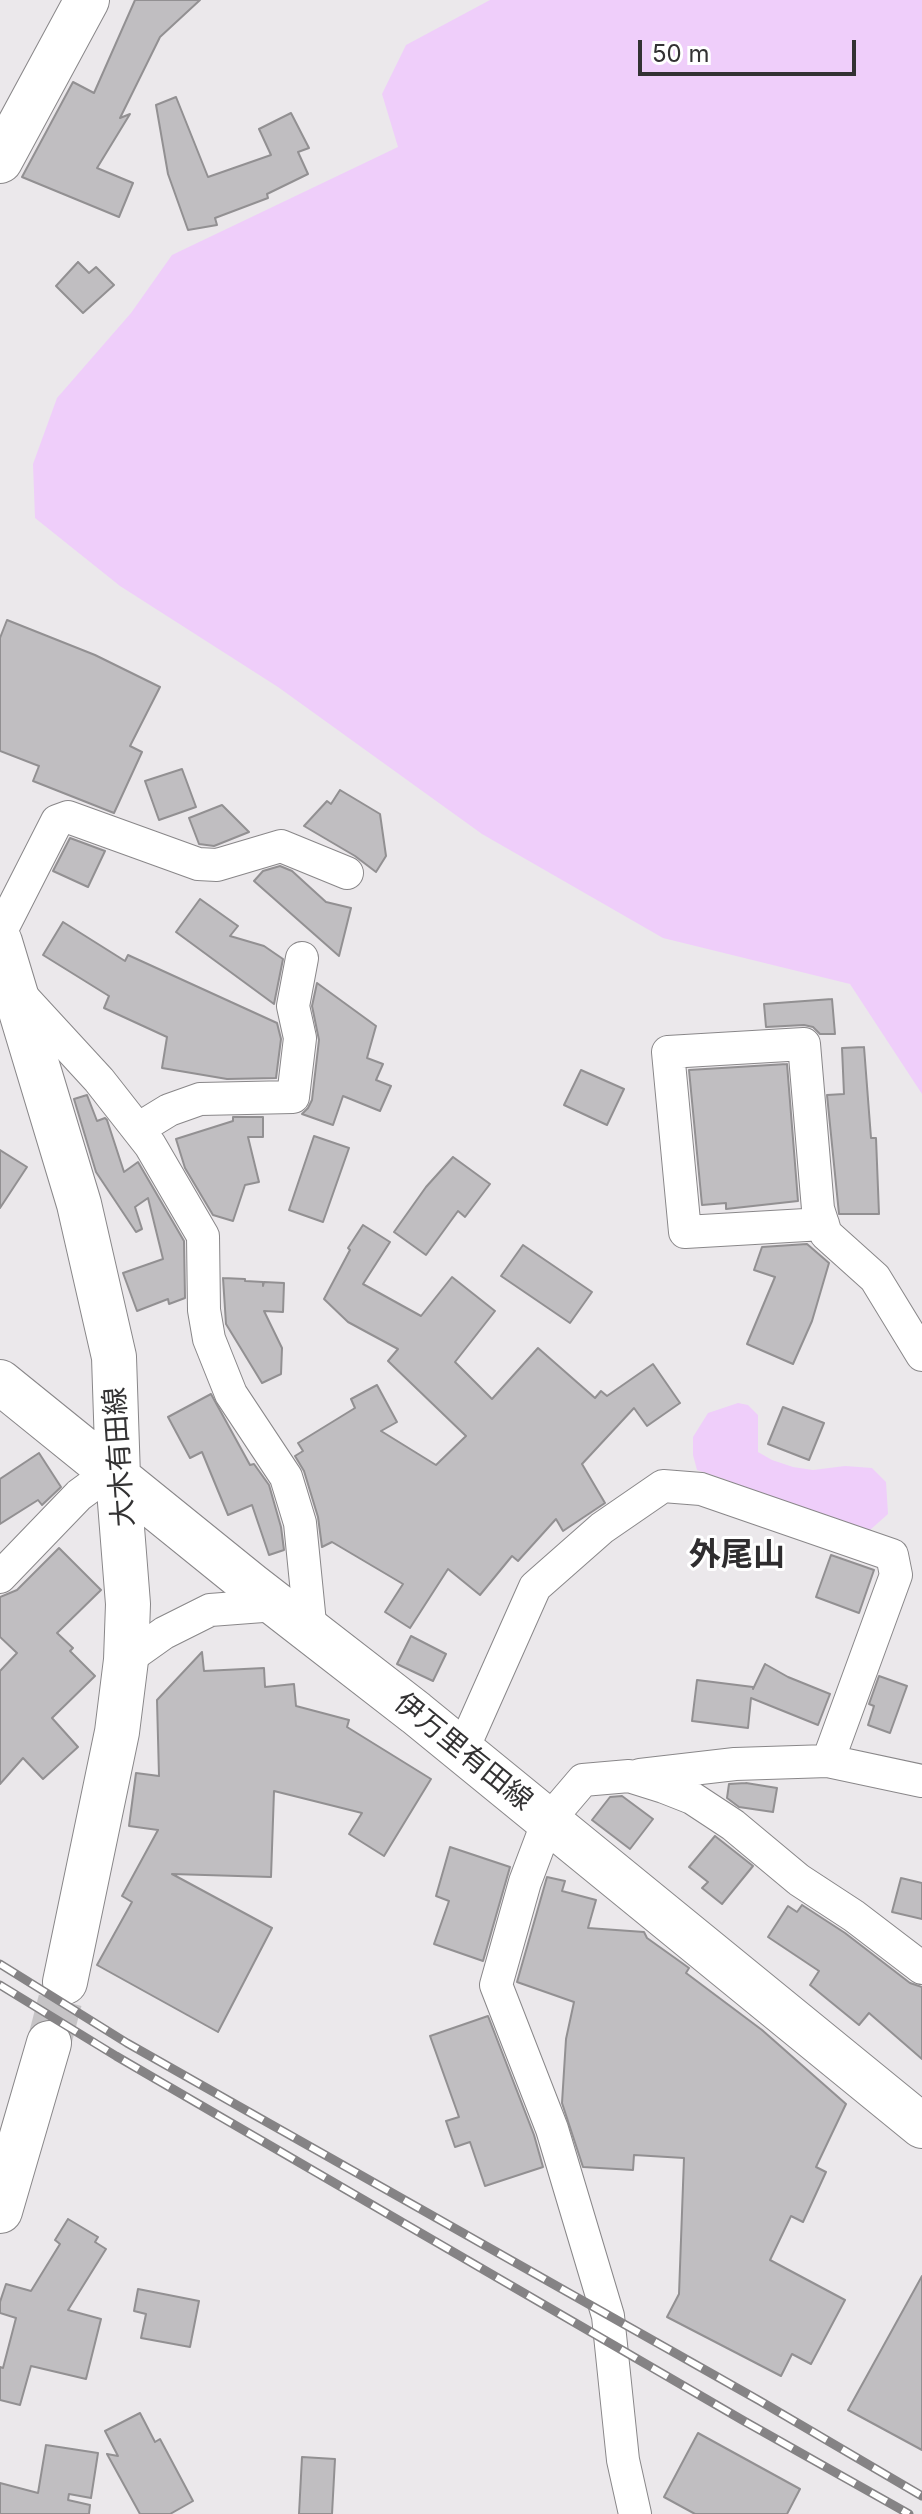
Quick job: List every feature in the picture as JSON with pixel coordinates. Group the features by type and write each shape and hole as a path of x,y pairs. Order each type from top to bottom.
{"main road":[{"path":"0,161 87,0"},
{"name":"大木有田線","path":"0,942 79,1204 114,1357 118,1477 126,1556 126,1660 117,1732 65,1982"},
{"name":"伊万里有田線","path":"0,1382 462,1751 922,2126"},
{"path":"0,2211 49,2043"}],"street":[{"path":"0,933 57,821 68,817 198,864 217,865 281,846 347,873"},
{"path":"138,1129 169,1110 200,1099 293,1097 300,1038 293,1006 302,958"},
{"path":"13,986 99,1080 138,1129 177,1188 203,1236 204,1310 209,1339 231,1394 286,1477 300,1523 311,1633"},
{"path":"823,1224 685,1232 668,1052 804,1044 818,1209 823,1224 826,1234 875,1278 922,1355"},
{"path":"0,1577 79,1495 94,1484 118,1477"},
{"path":"462,1751 535,1587 602,1528 663,1486 701,1489 892,1555 896,1575 828,1761"},
{"path":"126,1660 164,1633 210,1610 276,1605"},
{"path":"635,2514 623,2460 608,2316 552,2129 496,1985 525,1882 548,1821 583,1780 735,1764 828,1761 922,1781"},
{"path":"629,1776 692,1798 723,1818 799,1880 854,1916 922,1968"}],"shaded area":[{"path":"490,0 922,0 922,1094 850,984 663,938 482,834 278,687 120,586 35,518 33,464 57,398 131,313 172,255 398,147 382,94 406,45"},
{"path":"738,1403 748,1405 758,1415 758,1452 793,1467 813,1470 845,1466 872,1468 886,1482 888,1514 870,1530 841,1526 751,1496 727,1480 697,1470 693,1437 708,1413"}],"building":[{"path":"135,0 200,0 160,37 120,118 130,114 97,168 133,183 119,217 22,177 73,82 94,93"},
{"path":"176,97 208,177 271,155 259,129 291,113 309,148 298,152 308,174 267,194 268,198 215,218 217,225 188,230 168,174 156,105"},
{"path":"78,262 89,273 96,267 114,285 83,313 56,286"},
{"path":"7,620 95,655 160,687 130,746 142,752 114,813 33,781 39,766 0,751 0,638"},
{"path":"182,769 196,807 159,820 145,781"},
{"path":"340,790 380,814 386,856 376,872 304,826 327,801 331,804"},
{"path":"222,805 249,832 214,846 199,844 189,818"},
{"path":"70,838 105,851 88,887 53,871"},
{"path":"280,866 292,871 326,902 351,908 339,956 254,881 263,871"},
{"path":"200,899 238,926 230,936 264,946 283,959 274,1004 176,932"},
{"path":"63,922 125,961 128,955 277,1023 281,1039 276,1078 227,1079 162,1068 167,1037 104,1008 109,996 43,955"},
{"path":"317,983 376,1026 367,1058 383,1064 376,1080 391,1086 380,1111 343,1096 333,1125 302,1114 312,1100 319,1040 312,1006"},
{"path":"832,999 835,1034 820,1034 813,1027 804,1025 766,1027 764,1004"},
{"path":"864,1047 871,1138 876,1138 879,1214 839,1214 827,1095 844,1094 842,1048"},
{"path":"787,1064 798,1201 726,1209 726,1203 702,1205 689,1070"},
{"path":"581,1070 624,1089 607,1125 564,1105"},
{"path":"87,1095 97,1121 107,1120 124,1172 138,1162 184,1241 185,1298 169,1304 168,1299 137,1311 123,1273 163,1259 148,1198 135,1207 142,1229 136,1232 96,1172 74,1099"},
{"path":"233,1117 263,1117 263,1137 248,1137 259,1182 245,1185 233,1221 213,1215 185,1168 176,1139 233,1121"},
{"path":"314,1136 349,1148 323,1222 289,1210"},
{"path":"0,1150 27,1167 0,1208"},
{"path":"453,1157 490,1184 465,1217 458,1211 426,1255 394,1232 426,1187"},
{"path":"363,1225 390,1242 363,1284 421,1316 452,1277 495,1311 455,1362 492,1399 538,1348 595,1398 601,1391 607,1396 653,1364 680,1403 647,1426 634,1408 582,1464 605,1503 563,1531 556,1519 518,1561 512,1556 480,1595 448,1569 410,1628 385,1612 403,1584 332,1542 322,1547 318,1517 304,1471 295,1456 303,1451 298,1443 355,1408 351,1399 377,1385 397,1422 381,1431 436,1465 466,1436 388,1361 398,1349 348,1322 324,1299 350,1250 348,1248"},
{"path":"807,1244 829,1263 812,1321 793,1364 747,1344 775,1277 754,1270 762,1247"},
{"path":"523,1245 592,1292 570,1323 501,1276"},
{"path":"223,1278 263,1282 263,1286 264,1282 284,1283 283,1312 264,1311 282,1348 281,1374 262,1383 226,1324"},
{"path":"211,1394 250,1465 254,1464 269,1485 284,1550 269,1555 252,1505 228,1515 202,1452 190,1458 168,1417"},
{"path":"783,1407 824,1423 809,1460 768,1444"},
{"path":"39,1453 61,1487 42,1505 38,1500 0,1524 0,1479"},
{"path":"59,1548 101,1590 57,1633 95,1676 52,1718 78,1747 43,1779 23,1758 0,1784 0,1671 17,1653 0,1637 0,1597 17,1590"},
{"path":"831,1555 874,1570 859,1613 816,1597"},
{"path":"411,1636 446,1654 433,1681 397,1664"},
{"path":"202,1652 204,1671 264,1668 265,1687 294,1684 296,1706 349,1720 347,1727 431,1779 384,1856 349,1834 362,1813 274,1791 271,1877 172,1874 272,1928 218,2032 97,1965 132,1902 122,1896 158,1830 129,1826 136,1773 159,1776 157,1700"},
{"path":"765,1664 830,1694 818,1725 751,1698 748,1728 692,1721 697,1680 753,1689"},
{"path":"879,1676 907,1686 890,1733 868,1725 874,1706 869,1704"},
{"path":"746,1783 777,1788 773,1812 739,1807 727,1798 729,1784"},
{"path":"622,1796 653,1819 630,1849 592,1820 610,1797"},
{"path":"715,1836 753,1866 722,1904 702,1888 708,1882 689,1867"},
{"path":"450,1847 510,1867 483,1961 434,1944 449,1901 436,1896"},
{"path":"547,1877 565,1881 562,1891 596,1900 588,1928 644,1932 647,1938 689,1968 686,1973 762,2030 846,2104 816,2167 826,2172 803,2222 791,2216 770,2260 845,2300 811,2364 792,2354 781,2376 667,2317 679,2294 684,2158 634,2155 633,2170 583,2167 562,2103 566,2039 574,2002 517,1982"},
{"path":"901,1878 922,1883 922,1919 892,1912"},
{"path":"802,1905 845,1933 910,1983 922,1987 922,2059 869,2013 859,2025 810,1985 819,1971 768,1937 788,1906 797,1912"},
{"path":"488,2016 534,2135 543,2167 485,2186 470,2142 455,2147 446,2121 459,2117 430,2036"},
{"path":"68,2219 98,2237 95,2242 106,2249 68,2310 101,2319 86,2379 31,2366 20,2405 0,2400 0,2367 3,2368 16,2318 0,2313 6,2284 31,2291 60,2244 55,2240"},
{"path":"922,2276 922,2450 848,2410"},
{"path":"138,2289 199,2301 190,2347 141,2338 146,2314 134,2311"},
{"path":"140,2413 155,2442 160,2439 193,2501 170,2514 140,2514 107,2454 118,2456 105,2431"},
{"path":"698,2433 800,2489 787,2514 695,2514 664,2497"},
{"path":"46,2445 98,2453 91,2498 69,2494 68,2500 90,2505 89,2514 0,2514 0,2483 38,2493"},
{"path":"302,2457 335,2459 332,2514 299,2514"}],"tunnel":[{"path":"49,2043 65,1982"}],"railway":[{"path":"0,1964 127,2043 922,2496"},
{"path":"0,1985 116,2056 909,2514"}],"district":[{"name":"外尾山","path":"737,1555"}]}
